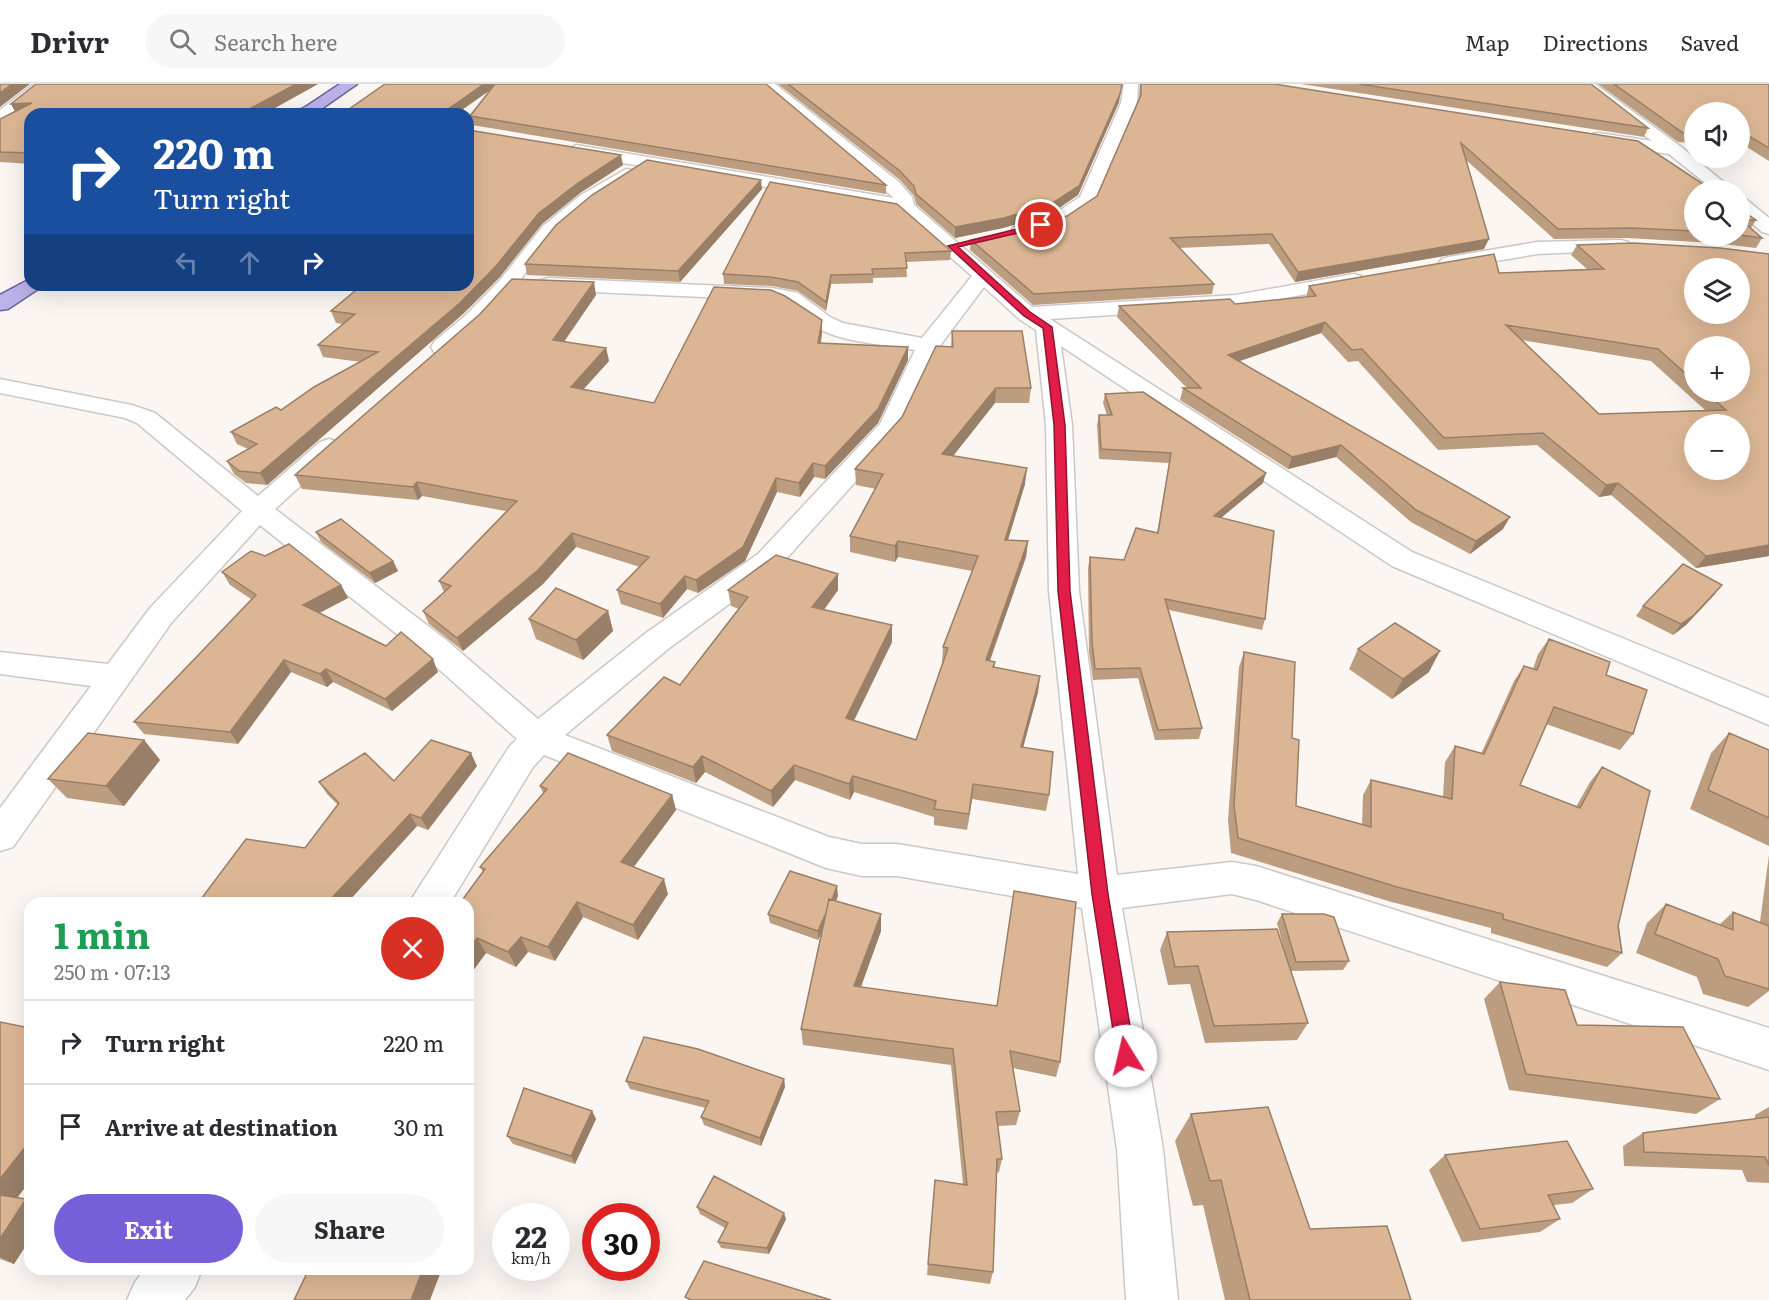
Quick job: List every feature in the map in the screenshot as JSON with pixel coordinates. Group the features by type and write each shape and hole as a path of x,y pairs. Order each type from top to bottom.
{"main road":[{"path":"317,108 350,84"},
{"path":"0,304 24,289"}],"street":[{"path":"0,118 43,84"},
{"path":"766,84 893,186 903,197 905,207"},
{"path":"1007,235 1058,220 1088,200 1129,103 1131,84"},
{"path":"1584,84 1712,180"},
{"path":"1581,135 1674,150"},
{"path":"551,146 905,207 963,244 984,274 1037,320 1402,559 1769,712"},
{"path":"420,366 474,320 508,283 550,230 587,199 646,161"},
{"path":"1750,212 1769,228"},
{"path":"1435,266 1537,248 1638,246"},
{"path":"433,897 522,757 538,738 657,641 768,561 891,427 928,346 984,274"},
{"path":"1037,320 1236,301 1378,275"},
{"path":"508,283 772,294 790,298 822,322 837,330 928,346"},
{"path":"1037,320 1059,425 1064,591 1100,894 1140,1149 1152,1300"},
{"path":"0,386 132,411 146,418 258,510 434,647 538,738 826,852 862,860 897,860 1100,894 1232,878 1256,883 1769,1050"},
{"path":"0,836 162,615 258,510 344,434"},
{"path":"0,663 116,677"},
{"path":"153,1300 172,1275"}],"building":[{"path":"0,84 12,84 0,93"},
{"path":"36,84 296,84 251,108 24,108 24,153 0,152 0,119 32,103 11,104"},
{"path":"385,84 484,84 450,108 351,108"},
{"path":"495,84 766,84 886,185 474,117 474,111"},
{"path":"788,84 1122,84 1120,94 1079,186 1051,204 1004,218 955,227 916,194 914,186 900,171"},
{"path":"1141,84 1274,84 1638,141 1697,180 1684,180 1684,230 1632,228 1558,229 1461,143 1489,239 1298,272 1272,234 1170,238 1214,284 1034,294 971,240 1016,231 1067,216 1097,196 1141,95"},
{"path":"1359,84 1591,84 1648,128"},
{"path":"1614,84 1769,84 1769,148 1750,137 1750,102 1684,102 1683,133"},
{"path":"474,131 621,155 578,183 539,213 496,266 474,289"},
{"path":"647,160 761,180 678,271 525,264 556,225 592,195"},
{"path":"770,182 897,204 951,251 905,253 907,268 872,269 873,274 831,275 826,302 798,282 771,277 723,274"},
{"path":"1750,228 1762,238 1750,236"},
{"path":"1633,243 1720,248 1769,254 1769,545 1706,556 1618,483 1606,485 1543,433 1444,438 1362,349 1352,350 1325,322 1228,355 1510,517 1476,541 1416,510 1341,445 1292,457 1183,388 1201,388 1119,306 1230,299 1235,304 1316,296 1309,286 1494,254 1499,273 1604,269 1577,245","holes":["1506,325 1658,349 1684,372 1684,336 1750,336 1750,402 1717,402 1726,410 1599,414"]},
{"path":"512,279 594,282 553,340 606,348 571,387 654,403 714,287 771,290 785,296 822,320 818,343 908,347 878,409 825,466 813,463 799,483 776,478 743,547 696,580 685,576 660,604 617,590 649,557 572,533 538,570 457,638 423,611 451,586 439,581 517,501 417,482 413,487 295,475 480,314"},
{"path":"355,291 472,291 260,473 239,471 227,461 257,444 231,432 276,407 281,410 314,387 378,352 318,345 355,314 331,311"},
{"path":"952,331 1022,331 1031,388 996,388 942,454 1027,468 1005,540 1028,541 986,660 995,662 993,667 1040,676 1021,747 1053,752 1049,795 973,784 969,814 934,809 936,801 853,776 849,784 794,765 771,791 702,756 693,767 607,735 664,677 680,685 748,597 728,590 776,555 838,574 812,607 892,625 846,718 916,740 948,648 943,647 978,556 898,541 895,546 850,536 883,474 855,469 902,417 936,346 953,347"},
{"path":"1143,392 1266,473 1214,516 1274,531 1265,619 1165,599 1202,728 1158,730 1140,668 1095,669 1090,557 1124,560 1136,528 1158,533 1171,453 1101,449 1099,415 1112,415 1105,394"},
{"path":"341,519 393,561 370,573 316,532"},
{"path":"289,544 341,585 303,605 386,646 401,632 433,659 385,699 326,669 320,674 284,660 230,732 134,722 256,595 222,572 251,551 265,556"},
{"path":"1683,564 1722,585 1694,615 1681,624 1643,606"},
{"path":"556,588 608,611 576,640 529,619"},
{"path":"1395,623 1440,651 1403,679 1358,649"},
{"path":"1549,639 1610,662 1606,675 1647,690 1633,734 1554,707 1520,785 1580,808 1602,767 1650,791 1618,926 1622,953 1503,919 1503,914 1397,887 1238,838 1234,805 1244,652 1295,662 1292,738 1299,740 1296,806 1371,827 1371,780 1452,799 1455,746 1484,754 1524,666 1537,670"},
{"path":"88,733 144,740 106,786 48,779"},
{"path":"1729,733 1769,750 1769,818 1708,790"},
{"path":"431,740 471,753 421,818 410,814 333,897 202,897 246,839 305,848 339,803 319,782 365,753 394,781"},
{"path":"568,753 672,795 621,862 664,879 633,925 577,902 548,947 521,937 508,952 477,938 474,942 474,897 464,897 485,869 480,867 547,789 540,786"},
{"path":"790,871 837,886 832,900 829,899 818,931 768,914"},
{"path":"1014,891 1076,902 1060,1062 1010,1051 1020,1111 996,1112 1002,1159 997,1159 993,1272 928,1264 935,1180 967,1185 953,1049 801,1029 829,899 881,914 854,986 997,1006"},
{"path":"1666,904 1733,930 1733,912 1769,926 1769,989 1725,976 1718,959 1655,934"},
{"path":"1282,914 1324,914 1334,917 1349,961 1296,962"},
{"path":"1277,929 1308,1023 1214,1026 1198,966 1175,967 1167,932"},
{"path":"1500,982 1565,990 1577,1025 1683,1027 1720,1099 1526,1074"},
{"path":"0,1022 24,1027 24,1149 0,1179"},
{"path":"644,1037 698,1049 784,1079 760,1138 701,1117 709,1101 626,1081"},
{"path":"524,1088 592,1111 571,1156 507,1136"},
{"path":"1268,1107 1310,1229 1387,1226 1411,1300 1250,1300 1221,1180 1210,1181 1191,1114"},
{"path":"1769,1117 1769,1165 1765,1157 1644,1152 1643,1133"},
{"path":"1567,1141 1593,1189 1548,1195 1560,1219 1480,1229 1445,1155"},
{"path":"714,1176 784,1213 767,1248 718,1242 728,1223 697,1207"},
{"path":"0,1195 24,1199 24,1202 0,1239"},
{"path":"704,1261 831,1300 691,1300 685,1297"},
{"path":"306,1275 421,1275 411,1300 294,1300"}],"route":[{"path":"1041,225 1007,235 952,246 1027,314 1047,327 1059,425 1064,591 1100,894 1126,1056"}]}
